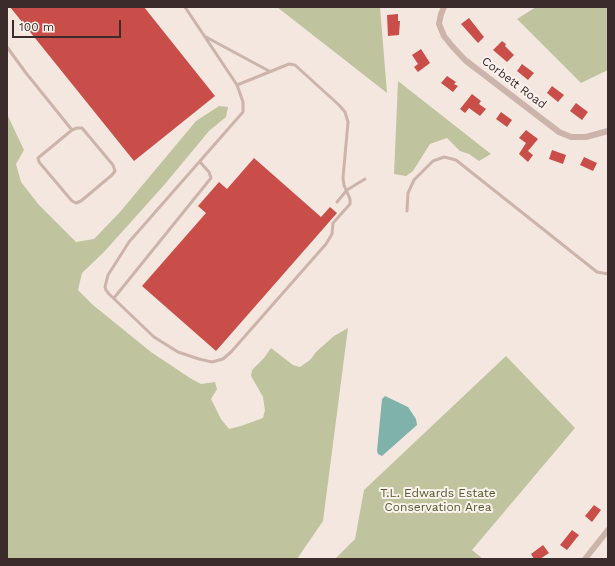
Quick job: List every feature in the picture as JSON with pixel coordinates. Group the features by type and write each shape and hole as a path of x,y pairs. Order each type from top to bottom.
{"street":[{"name":"Corbett Road","path":"444,7 439,24 444,36 452,46 465,60 560,132 571,137 586,137 608,131"},
{"path":"585,559 608,530"}],"lane":[{"path":"185,7 237,85 243,102 243,112 129,242 108,274 106,290 154,337 178,352 212,362 222,359 231,352 326,244 332,234 333,223 350,204 348,190 344,185 343,178 348,122 345,112 339,105 295,65 289,64 237,85"},
{"path":"204,36 269,71"},
{"path":"7,47 72,130"},
{"path":"82,128 113,165 115,171 81,201 76,203 72,201 38,158 72,130 82,128"},
{"path":"407,211 408,194 414,180 433,161 444,157 456,160 597,272 608,274"},
{"path":"114,298 211,178 209,172 200,162"},
{"path":"337,202 348,190 365,179"}],"green space":[{"path":"277,7 380,7 387,93"},
{"path":"536,7 608,7 608,70 581,83 517,19"},
{"path":"398,81 491,154 479,161 469,154 460,151 447,138 430,144 413,171 406,176 394,174"},
{"path":"219,106 228,107 226,117 209,131 165,184 104,252 82,273 78,290 93,305 151,352 201,384 215,382 217,389 211,399 221,419 229,429 263,418 265,410 263,397 251,376 252,370 264,358 271,348 293,365 300,367 310,360 316,352 334,336 348,328 323,521 297,559 7,559 7,114 24,150 16,164 21,182 39,205 76,242 94,239 120,212 196,121"},
{"name":"T.L. Edwards Estate Conservation Area","path":"506,356 575,428 472,550 483,559 335,559 355,539 364,490"}],"water":[{"path":"385,396 408,407 416,419 417,425 382,456 378,454 377,451 382,399"}],"building":[{"path":"10,7 144,7 215,96 134,161"},
{"path":"398,14 398,21 400,21 399,35 388,36 387,15"},
{"path":"469,18 484,37 478,43 461,24"},
{"path":"502,41 514,55 507,62 493,50"},
{"path":"421,49 430,63 418,72 414,67 418,64 412,55"},
{"path":"522,64 534,73 528,80 517,71"},
{"path":"447,76 456,82 454,84 458,86 453,92 441,83"},
{"path":"552,86 564,95 558,102 547,93"},
{"path":"472,94 481,101 479,104 486,109 480,116 469,108 465,113 460,109"},
{"path":"576,103 588,112 582,120 570,111"},
{"path":"501,112 512,120 507,127 496,119"},
{"path":"526,130 538,139 528,151 533,155 528,162 519,154 526,143 519,138"},
{"path":"552,150 566,155 563,164 549,159"},
{"path":"584,157 597,163 593,171 580,165"},
{"path":"254,158 321,217 330,207 337,213 216,351 142,286 206,213 198,206 219,182 227,189"},
{"path":"594,505 601,510 592,522 585,516"},
{"path":"572,530 579,535 567,550 560,545"},
{"path":"543,545 549,553 540,559 534,559 531,554"}]}
